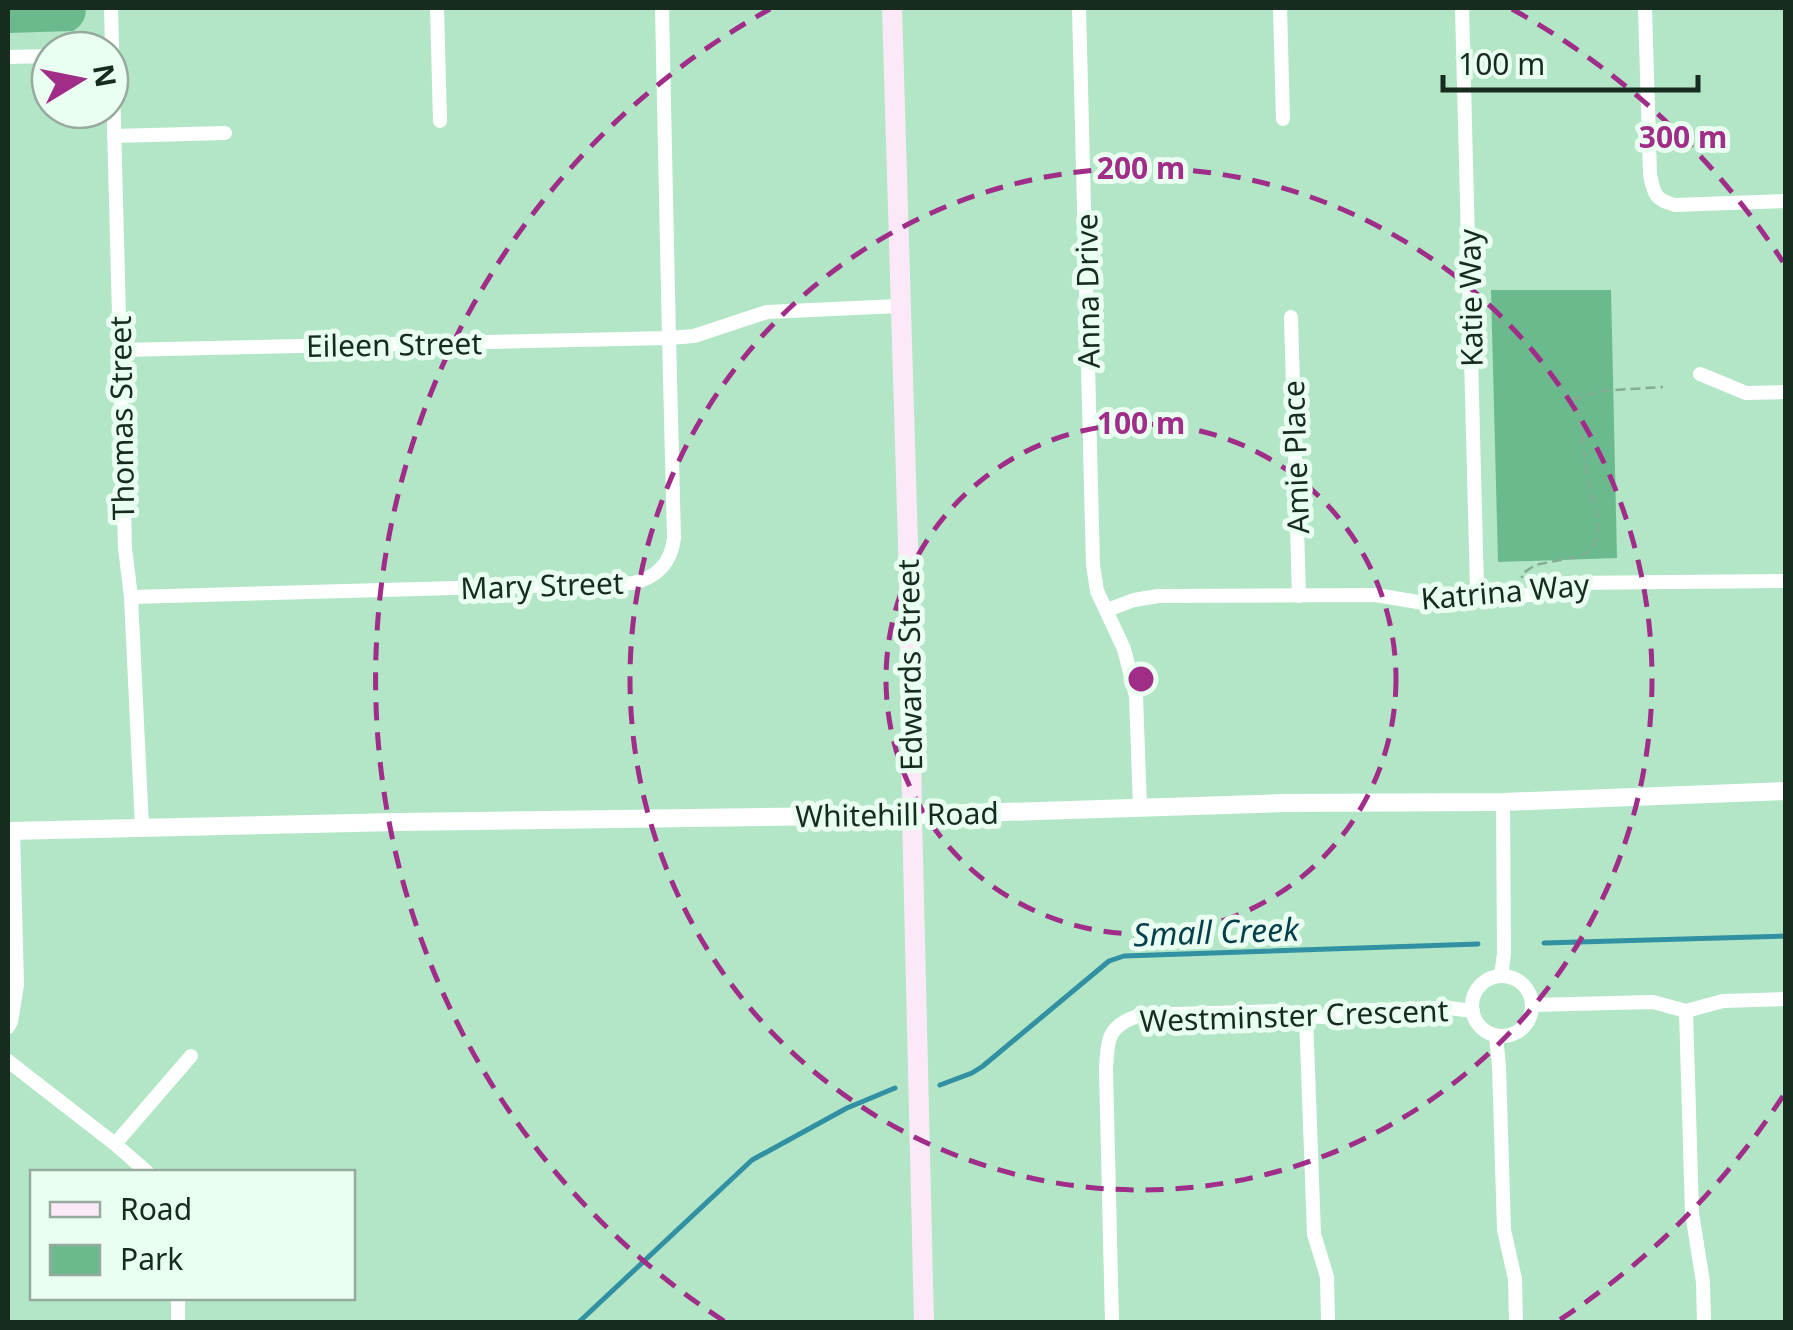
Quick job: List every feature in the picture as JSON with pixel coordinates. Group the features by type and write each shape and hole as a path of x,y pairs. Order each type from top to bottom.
{"main road":[{"name":"Edwards Street","path":"892,8 909,577 924,1322"}],"street":[{"path":"437,8 440,120"},
{"path":"662,8 669,338 694,336 767,312 900,306"},
{"name":"Anna Drive","path":"1080,8 1092,565 1098,591 1124,649 1136,696 1140,807"},
{"path":"1280,8 1283,118"},
{"name":"Katie Way","path":"1462,8 1477,589"},
{"path":"1645,8 1650,175 1654,192 1662,202 1675,205 1786,202"},
{"name":"Thomas Street","path":"114,130 125,548 142,827"},
{"path":"114,136 225,132"},
{"name":"Amie Place","path":"1291,318 1299,596"},
{"name":"Eileen Street","path":"120,350 669,338"},
{"name":"Mary Street","path":"131,598 645,580 664,566 672,554 674,538 669,338"},
{"path":"1700,374 1746,393 1786,392"},
{"name":"Katrina Way","path":"1107,610 1158,596 1376,595 1424,603 1466,598 1477,589 1500,597 1523,596 1567,583 1786,581"},
{"name":"Whitehill Road","path":"10,831 1504,802 1786,791"},
{"path":"1502,976 1504,802"},
{"path":"8,1027 17,986 10,831"},
{"path":"1502,976 1518,980 1529,993 1532,1005 1522,1029 1496,1036 1480,1027 1472,1011 1476,991 1492,978 1502,976"},
{"path":"1532,1005 1653,1002 1686,1011 1722,1000 1786,999"},
{"name":"Westminster Crescent","path":"1112,1322 1106,1069 1112,1032 1124,1020 1141,1015 1283,1011 1324,1017 1342,1011 1472,1011"},
{"path":"1686,1011 1692,1213 1704,1282 1704,1322"},
{"path":"1306,1016 1314,1234 1327,1277 1328,1322"},
{"path":"1496,1036 1504,1230 1515,1279 1516,1322"},
{"path":"115,1144 191,1056"},
{"path":"8,1061 145,1170"}],"path":[{"path":"1495,318 1516,331 1579,412 1588,482 1598,519 1597,540 1589,552 1526,569 1522,574 1523,596"},
{"path":"1571,401 1600,391 1663,387"}],"green space":[{"path":"8,8 86,8 83,21 74,30 8,33"},
{"path":"1491,290 1611,290 1617,558 1498,562"}],"waterway":[{"name":"Small Creek","path":"1544,943 1786,936"},
{"name":"Small Creek","path":"940,1085 983,1066 1109,961 1124,956 1478,944"},
{"name":"Small Creek","path":"579,1322 752,1160 847,1108 895,1088"}]}
